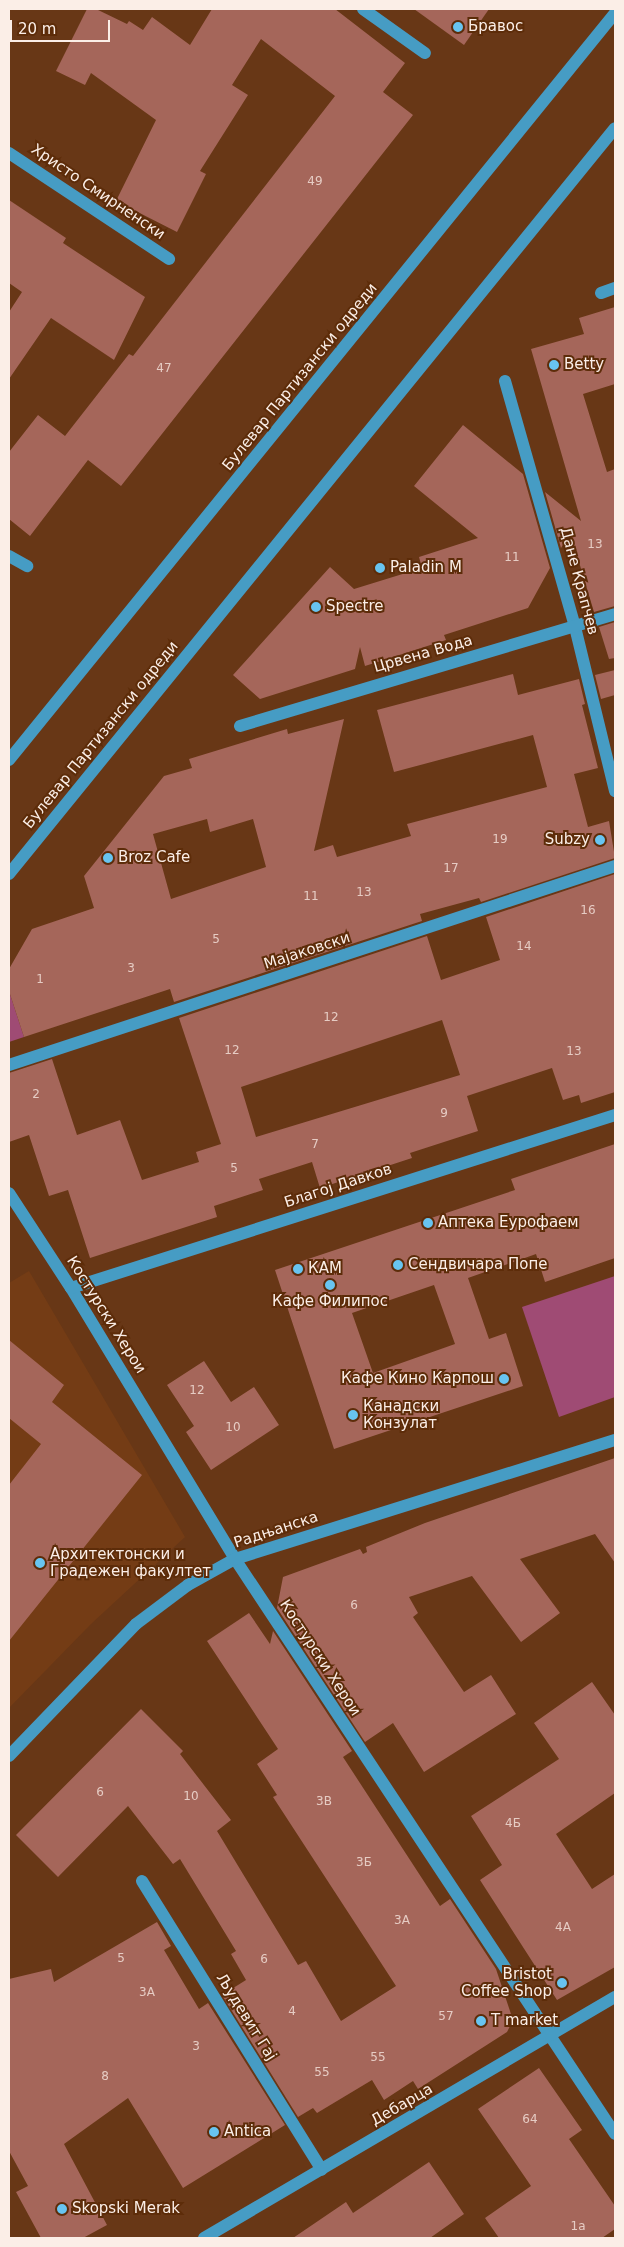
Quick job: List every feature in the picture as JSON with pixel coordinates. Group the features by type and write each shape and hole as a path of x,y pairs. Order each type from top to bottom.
{"street":[{"path":"363,9 425,53"},
{"name":"Булевар Партизански одреди","path":"9,760 615,13"},
{"name":"Булевар Партизански одреди","path":"9,874 615,128"},
{"name":"Христо Смирненски","path":"9,153 169,259"},
{"path":"601,293 615,288"},
{"name":"Дане Крапчев","path":"506,381 575,627 615,791"},
{"path":"9,556 27,566"},
{"name":"Црвена Вода","path":"240,726 615,614"},
{"name":"Мајаковски","path":"9,1065 615,866"},
{"name":"Благој Давков","path":"71,1288 615,1114"},
{"name":"Костурски Херои","path":"9,1193 71,1288 236,1559 615,2134"},
{"name":"Радњанска","path":"9,1756 136,1624 188,1585 236,1559 615,1440"},
{"name":"Људевит Гај","path":"142,1881 322,2170"},
{"name":"Дебарца","path":"204,2238 551,2038 615,1997"}],"shaded area":[{"path":"9,991 24,1037 9,1042"},
{"path":"29,1271 185,1537 91,1624 9,1708 9,1283"},
{"path":"615,1276 615,1397 559,1417 522,1307"}],"building":[{"path":"87,9 96,9 127,24 129,21 143,30 152,17 190,45 212,9 335,9 405,63 383,92 413,115 121,486 88,460 30,536 9,519 9,452 38,415 65,436 129,354 133,356 335,96 261,39 232,85 248,95 200,171 206,174 177,232 116,201 156,120 91,73 85,85 56,71"},
{"name":"Бравос","path":"414,9 489,9 464,45"},
{"path":"9,200 66,238 63,243 145,297 114,360 51,318 9,379 9,312 22,292 9,283"},
{"path":"615,307 615,384 583,394 607,472 615,469 615,606 594,612 570,532 561,548 545,492 581,521 531,349 584,334 579,318"},
{"path":"463,425 523,474 550,568 528,608 444,635 446,640 365,666 360,647 355,669 260,699 233,675 330,567 354,589 422,568 419,557 478,538 414,486"},
{"path":"615,622 615,658 609,659 599,627"},
{"path":"615,670 615,695 601,699 595,675"},
{"path":"513,674 518,695 579,679 585,704 582,705 598,768 574,774 588,827 609,821 615,858 481,902 479,898 420,914 422,921 174,1002 170,989 24,1037 9,991 9,969 32,929 94,908 84,876 164,776 192,768 189,759 287,729 288,734 344,719 314,851 333,845 337,857 411,836 407,824 547,787 533,735 394,772 377,710","holes":["207,819 210,832 253,819 266,867 171,899 153,834"]},
{"path":"615,874 615,1092 581,1103 579,1095 563,1100 552,1068 467,1096 478,1131 410,1153 412,1158 320,1188 312,1162 259,1179 263,1190 214,1206 217,1217 90,1258 68,1190 49,1196 29,1135 9,1142 9,1073 52,1059 77,1135 120,1120 142,1180 199,1162 196,1152 221,1144 179,1018 427,936 441,980 500,960 486,917","holes":["442,1020 460,1075 256,1137 241,1087"]},
{"path":"615,1144 615,1258 545,1282 536,1254 468,1278 489,1339 506,1333 523,1386 334,1449 275,1270 515,1190 511,1179","holes":["434,1285 455,1344 373,1373 352,1313"]},
{"name":"Архитектонски и Градежен факултет","path":"9,1340 64,1385 52,1402 142,1475 9,1641 9,1485 41,1444 9,1418"},
{"path":"204,1361 231,1402 254,1387 279,1425 211,1470 186,1432 194,1426 167,1385"},
{"path":"615,1458 615,1563 595,1534 520,1559 560,1613 521,1642 472,1576 409,1597 418,1613 413,1617 464,1692 491,1675 516,1714 424,1772 393,1723 365,1742 277,1608 283,1577 360,1549 363,1554 367,1552 366,1547 425,1523"},
{"path":"249,1613 270,1644 273,1631 352,1751 343,1757 440,1906 450,1899 496,1969 513,2020 507,2032 418,2089 413,2081 384,2100 372,2080 317,2113 313,2108 298,2117 222,1995 246,1980 231,1954 236,1951 180,1859 173,1864 128,1806 58,1877 16,1835 141,1709 183,1751 180,1754 231,1820 217,1831 298,1965 306,1961 341,2021 396,1986 273,1797 277,1795 257,1764 278,1749 207,1641"},
{"path":"592,1682 615,1715 615,1793 556,1834 592,1889 615,1874 615,1967 557,2000 480,1880 502,1865 471,1816 559,1759 534,1723"},
{"path":"157,1922 171,1946 164,1950 199,2009 208,2003 285,2125 183,2188 128,2098 64,2144 107,2225 83,2238 41,2238 16,2192 28,2186 9,2151 9,1979 51,1969 54,1982"},
{"path":"539,2068 582,2130 569,2139 615,2206 615,2229 602,2238 499,2238 485,2218 531,2186 478,2109"},
{"path":"429,2162 464,2214 430,2238 293,2238 346,2202 353,2213"}],"place":[{"name":"Бравос","path":"458,27"},
{"name":"Betty","path":"554,365"},
{"name":"Paladin M","path":"380,568"},
{"name":"Spectre","path":"316,607"},
{"name":"Subzy","path":"600,840"},
{"name":"Broz Cafe","path":"108,858"},
{"name":"Аптека Еурофаем","path":"428,1223"},
{"name":"Сендвичара Попе","path":"398,1265"},
{"name":"КАМ","path":"298,1269"},
{"name":"Кафе Филипос","path":"330,1285"},
{"name":"Кафе Кино Карпош","path":"504,1379"},
{"name":"Канадски Конзулат","path":"353,1415"},
{"name":"Архитектонски и Градежен факултет","path":"40,1563"},
{"name":"Bristot Coffee Shop","path":"562,1983"},
{"name":"T market","path":"481,2021"},
{"name":"Antica","path":"214,2132"},
{"name":"Skopski Merak","path":"62,2209"}]}
